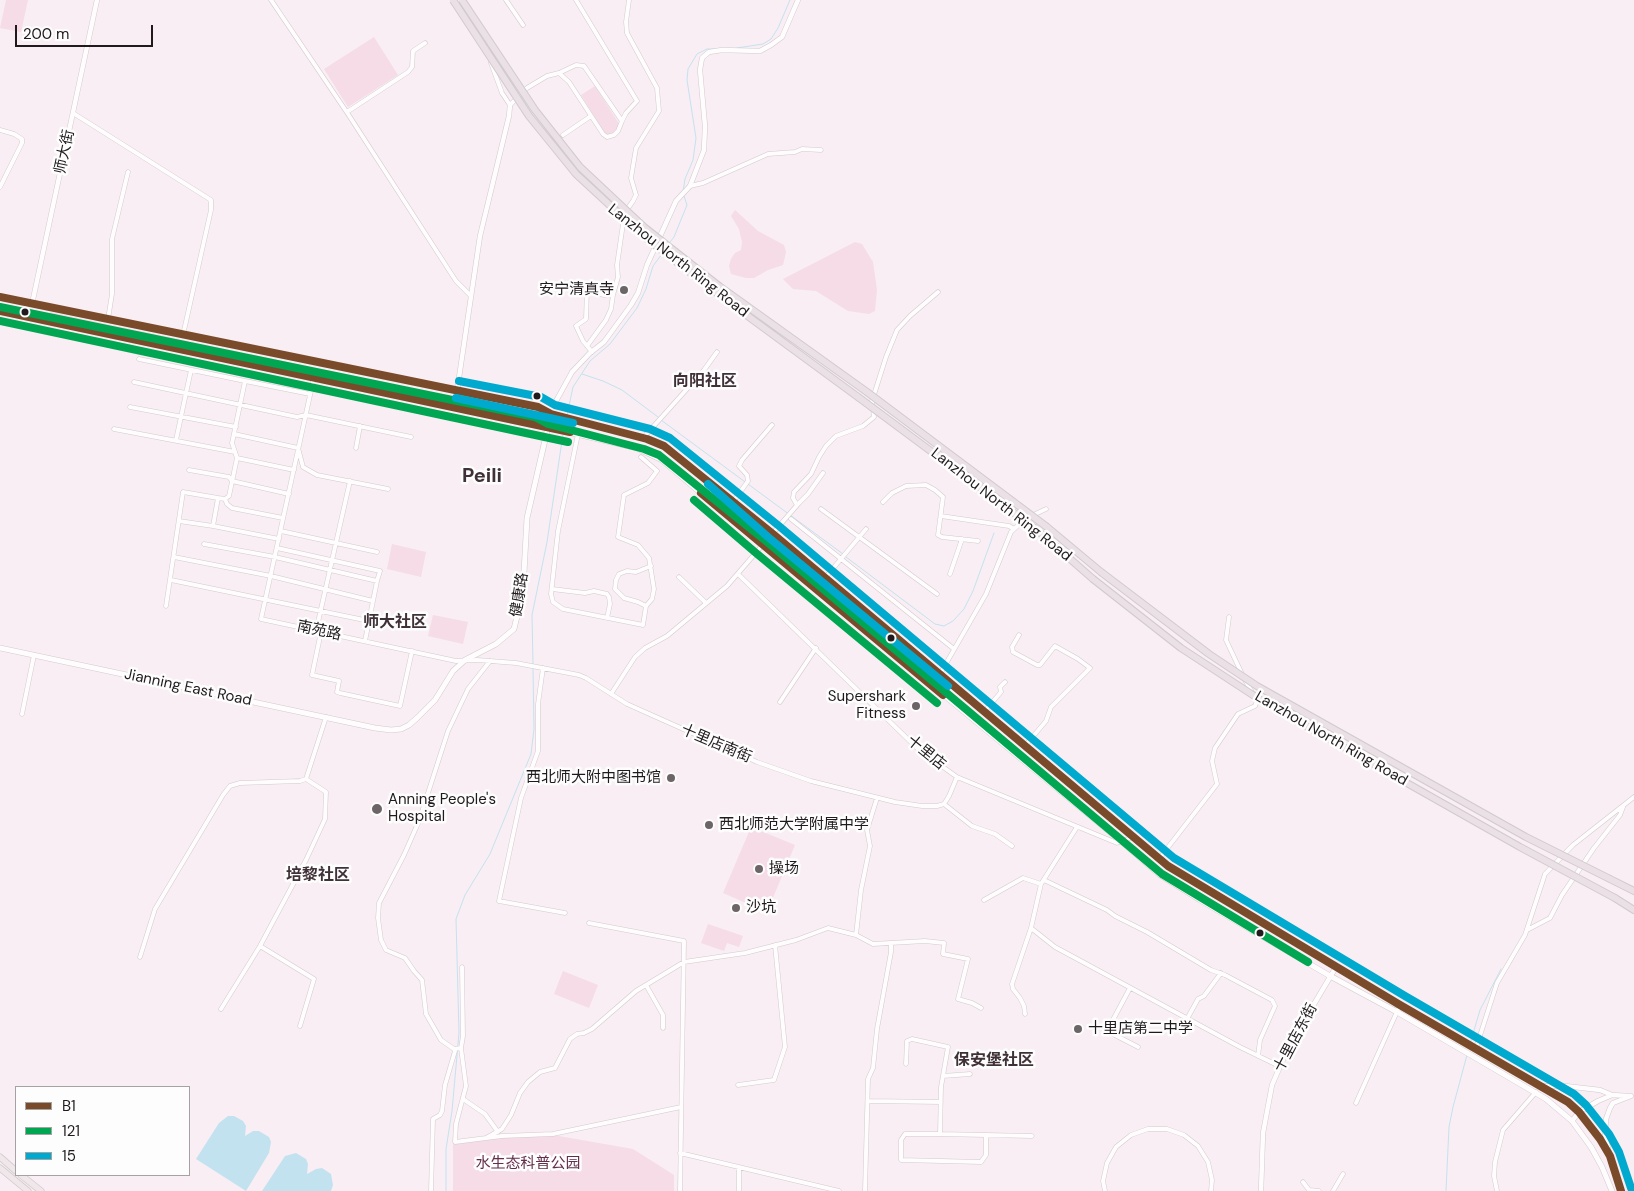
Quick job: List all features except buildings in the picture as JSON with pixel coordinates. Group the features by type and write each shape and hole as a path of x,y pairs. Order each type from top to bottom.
{"highway":[{"name":"Lanzhou North Ring Road","path":"452,0 528,116 576,174 642,235 715,292 1037,530 1093,578 1181,648 1262,701 1634,910"},
{"name":"Lanzhou North Ring Road","path":"462,0 535,110 580,167 644,227 719,286 867,392 1047,527 1101,572 1209,654 1257,686 1526,837 1610,880 1634,890"}],"main road":[{"path":"0,297 538,408 551,414 643,438 664,446 773,534 1168,866 1400,1006 1568,1102 1579,1112 1600,1139 1610,1156 1621,1191"},
{"path":"0,311 548,427 637,448 662,460 762,546 1160,875 1330,976 1397,1012 1536,1092 1560,1110 1572,1121 1591,1146 1612,1191"},
{"name":"健康路","path":"376,728 391,730 401,729 409,725 435,700 453,671 465,660 496,644 514,629 524,591 527,518 551,414"},
{"name":"Jianning East Road","path":"0,648 376,728"},
{"path":"0,1157 15,1170"},
{"path":"0,1168 28,1191"},
{"path":"22,1176 41,1191"}],"street":[{"name":"师大街","path":"32,304 97,0"},
{"path":"271,0 456,281 470,295"},
{"path":"452,0 492,65 502,93 510,105 480,236 454,408"},
{"path":"506,0 522,25"},
{"path":"559,73 569,82 603,134 607,137 614,135 618,131 626,113 637,101 576,0"},
{"path":"587,346 606,320 611,308 618,277 617,265 622,226 627,210 636,194 630,178 636,148 660,111 656,88 626,33 629,0"},
{"path":"551,414 572,372 604,342 638,293 647,265 676,201 690,186 704,150 705,126 700,70 702,58 709,52 722,50 760,51 771,45 782,37 798,0"},
{"path":"346,112 408,72 412,67 413,51 425,44"},
{"path":"510,105 527,88 547,76 576,65 584,66 622,121"},
{"path":"73,113 211,200 211,210 183,335"},
{"path":"563,135 591,116"},
{"path":"0,130 21,136 22,139 19,151 0,187"},
{"path":"690,186 703,183 768,154 795,152 802,149 821,150"},
{"path":"108,319 112,294 112,239 128,172"},
{"path":"592,352 576,326 586,320 587,290 604,295 613,295"},
{"path":"797,505 793,498 794,492 811,474 826,446 836,436 863,426 874,417 872,401 896,330 938,292"},
{"path":"643,438 704,370 717,352"},
{"path":"139,359 310,394"},
{"path":"176,440 191,370"},
{"path":"265,599 314,377"},
{"path":"225,499 229,496 237,458 232,444 245,381"},
{"path":"134,382 297,417 306,415 410,437"},
{"path":"130,407 236,427"},
{"path":"733,502 748,481 747,475 739,466 742,460 772,425"},
{"path":"356,448 360,426"},
{"path":"114,429 235,452"},
{"path":"234,434 298,448"},
{"path":"578,434 558,531 552,589 553,602 563,609 642,625 646,606 652,599 654,589 649,558 638,544 618,537 624,495 648,483 657,471 641,457"},
{"path":"298,448 303,466 317,475 388,489"},
{"path":"237,458 294,470"},
{"path":"190,470 229,477 232,481 289,494"},
{"path":"611,694 635,657 645,648 667,636 727,586 789,518 823,473"},
{"path":"316,631 350,481"},
{"path":"883,502 892,493 906,486 926,485 942,497 938,535 978,540"},
{"path":"166,606 183,492 225,499"},
{"path":"213,526 218,498"},
{"path":"225,499 232,508 283,518"},
{"path":"821,509 938,594"},
{"path":"940,674 986,594 1011,532 1025,519 1046,509"},
{"path":"941,516 1009,526 1014,529"},
{"path":"789,518 954,648"},
{"path":"179,522 213,526 279,539"},
{"path":"825,578 866,529"},
{"path":"281,531 377,552"},
{"path":"950,574 962,539"},
{"path":"204,544 275,557 377,581"},
{"path":"277,548 380,571 365,641"},
{"path":"174,557 270,576 373,601"},
{"path":"552,589 585,593 612,593 619,574 627,571 636,572 651,566"},
{"name":"十里店","path":"738,574 918,749 958,777 1117,843 1122,842"},
{"path":"679,577 706,603"},
{"path":"171,580 369,622"},
{"path":"615,589 624,598 646,606"},
{"path":"607,594 610,604 607,618"},
{"name":"南苑路","path":"265,599 261,619 456,661 465,660"},
{"path":"1159,858 1217,784 1212,761 1215,748 1238,714 1255,706 1257,700 1235,664 1226,640 1229,617"},
{"path":"321,632 312,675 339,681 336,692 400,706 412,651"},
{"path":"1019,635 1012,647 1013,652 1036,666 1040,666 1055,646 1090,668 1051,707 1046,721 1025,746"},
{"path":"780,702 816,648"},
{"path":"22,714 34,655"},
{"name":"十里店南街","path":"465,660 536,666 586,678 648,715 757,762 811,781 877,798 922,806 944,804"},
{"path":"458,1049 441,1040 426,1014 422,980 405,958 386,950 381,940 378,918 379,903 419,821 448,731 468,689 490,661"},
{"path":"543,668 538,704 538,751 521,798 499,901 565,913"},
{"path":"984,712 1001,692 1000,687 1005,682"},
{"path":"306,779 326,717"},
{"path":"958,777 944,804 972,826 996,834 1012,846"},
{"path":"221,1009 260,946 306,860 325,819 326,792 306,779"},
{"path":"140,957 155,909 230,786 240,783 300,781 306,779"},
{"path":"1472,1046 1497,984 1527,930 1546,874 1573,845 1634,797"},
{"path":"856,935 861,890 870,846 867,830 877,798"},
{"path":"1527,930 1550,918 1562,895 1594,848 1620,815 1624,806"},
{"path":"1024,1014 1024,1006 1013,989 1012,984 1031,928 1042,882 1077,827"},
{"path":"1122,842 1133,837"},
{"path":"984,900 1022,878 1042,882 1107,910 1211,970 1221,973 1272,1000 1275,1003 1274,1012 1260,1040 1258,1056"},
{"path":"589,923 684,941 680,1191"},
{"path":"486,1138 502,1129 511,1116 520,1093 528,1082 540,1072 555,1068 570,1039 577,1034 592,1029 611,1011 646,985 684,962 745,953 796,940 828,928 856,935 873,944 926,941 944,943 943,954 968,959 958,999 981,1008"},
{"path":"1031,928 1055,947 1187,1019 1279,1066"},
{"path":"865,1191 868,1079 872,1068 891,943"},
{"path":"738,1085 774,1080 785,1047 775,945"},
{"path":"260,946 314,978 300,1026"},
{"path":"462,967 458,1049 466,1086 456,1124 455,1142 553,1134 681,1107"},
{"name":"十里店东街","path":"1261,1191 1261,1151 1264,1120 1272,1085 1279,1066 1336,967"},
{"path":"1187,1019 1198,999 1204,996 1221,973"},
{"path":"646,985 663,1015 663,1028"},
{"path":"1130,988 1107,1031 1138,1046"},
{"path":"1356,1103 1400,1006"},
{"path":"906,1064 907,1041 912,1038 948,1047 940,1102 940,1134"},
{"path":"431,1191 433,1119 440,1115 442,1111 444,1085 458,1049"},
{"path":"943,1076 970,1074"},
{"path":"1543,1086 1565,1086 1600,1090 1612,1095 1633,1097"},
{"path":"1497,1191 1494,1176 1495,1162 1503,1130 1536,1092"},
{"path":"1572,1121 1579,1112 1598,1100 1612,1095"},
{"path":"1610,1156 1605,1134 1606,1119 1610,1108 1612,1103 1633,1097"},
{"path":"463,1099 485,1114 498,1132"},
{"path":"868,1101 940,1102"},
{"path":"1104,1191 1103,1181 1107,1162 1116,1147 1130,1135 1148,1129 1167,1129 1184,1135 1198,1146 1208,1162 1212,1180 1211,1191"},
{"path":"986,1135 986,1155 982,1162 902,1160 901,1140 905,1134 940,1134 986,1135 1032,1136"},
{"path":"680,1152 839,1191"},
{"path":"739,1167 739,1191"},
{"path":"1333,1191 1342,1174"},
{"path":"1303,1182 1308,1190 1319,1191"}],"green space":[{"path":"6,0 28,0 21,32 0,28"},
{"path":"374,37 398,75 348,107 324,69"},
{"path":"595,86 618,122 618,128 612,134 604,132 581,95"},
{"path":"735,210 758,231 784,245 786,252 783,265 768,270 754,278 731,274 729,266 731,259 735,253 741,250 742,242 739,229 731,216"},
{"path":"855,242 862,244 873,262 877,290 875,311 869,314 848,311 816,291 793,289 783,279"},
{"path":"50,312 240,352 239,357 49,317"},
{"path":"250,354 310,367 309,372 249,359"},
{"path":"321,369 452,397 451,402 320,374"},
{"path":"392,544 426,552 421,577 387,569"},
{"path":"433,615 468,622 463,644 428,636"},
{"name":"操场","path":"751,827 795,845 767,912 723,893"},
{"path":"708,924 743,936 739,947 727,943 724,951 701,943"},
{"path":"563,971 598,985 589,1008 554,994"},
{"name":"水生态科普公园","path":"553,1135 633,1149 674,1175 674,1191 453,1191 453,1143 502,1137"}],"water":[{"path":"228,1116 234,1116 243,1121 246,1126 245,1136 253,1131 259,1131 269,1137 271,1142 269,1153 246,1191 196,1159 219,1123"},
{"path":"296,1153 306,1159 308,1164 307,1174 322,1168 331,1174 333,1185 331,1191 262,1191 285,1156"}],"waterway":[{"path":"737,48 763,44 771,39 790,0"},
{"path":"683,192 685,179 693,160 696,138 687,80 688,69 697,54 707,49 716,49"},
{"path":"670,242 674,237 687,205 684,196"},
{"path":"567,415 573,387 590,361 610,344 637,308 646,289 653,266 662,254"},
{"path":"582,374 622,390 658,417"},
{"path":"563,430 566,419"},
{"path":"661,420 843,554"},
{"path":"533,664 532,615 547,542 563,434"},
{"path":"846,557 935,624 944,626 953,621 964,609 973,591 994,533"},
{"path":"446,1191 446,1149 452,1111 459,1033 456,919 465,895 490,854 531,754 534,729 533,668"},
{"path":"1470,1044 1480,1010 1501,969"},
{"path":"1446,1191 1449,1127 1467,1055"}],"transit line":[{"name":"B1","path":"0,297 538,407 551,414 647,439 664,446 773,534 1168,866 1400,1005 1568,1102 1579,1112 1600,1139 1610,1156 1621,1191"},
{"name":"121","path":"0,307 535,417 548,424 644,449 659,455 767,542 1162,874 1308,962"},
{"name":"B1","path":"0,311 570,432"},
{"name":"121","path":"0,321 568,442"},
{"name":"15","path":"459,381 541,397 555,405 650,429 670,438 779,526 1174,858 1574,1094 1586,1105 1609,1134 1619,1152 1631,1188"},
{"name":"15","path":"456,398 573,423"},
{"name":"15","path":"708,484 768,537 948,686"},
{"name":"B1","path":"701,493 943,695"},
{"name":"121","path":"694,500 937,703"}],"place":[{"name":"安宁清真寺","path":"624,290"},
{"name":"Supershark Fitness","path":"916,706"},
{"name":"西北师大附中图书馆","path":"671,778"},
{"name":"Anning People's Hospital","path":"377,809"},
{"name":"西北师范大学附属中学","path":"709,825"},
{"name":"操场","path":"759,869"},
{"name":"沙坑","path":"736,908"},
{"name":"十里店第二中学","path":"1078,1029"}],"district":[{"name":"向阳社区","path":"705,382"},
{"name":"Peili","path":"482,477"},
{"name":"师大社区","path":"395,623"},
{"name":"培黎社区","path":"318,876"},
{"name":"保安堡社区","path":"994,1061"}]}
